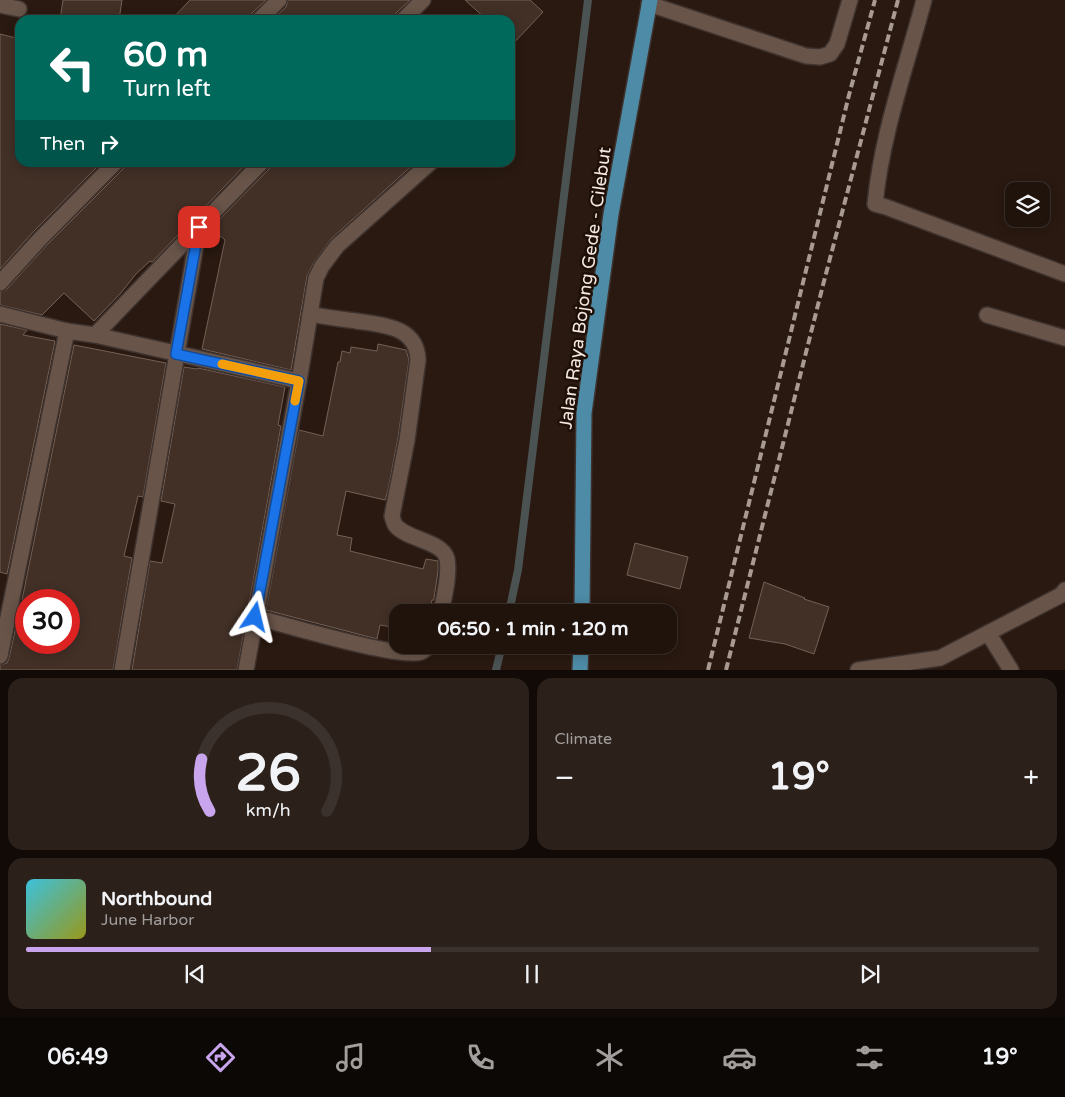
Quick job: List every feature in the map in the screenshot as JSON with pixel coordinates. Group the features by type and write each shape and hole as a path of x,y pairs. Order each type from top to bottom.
{"main road":[{"name":"Jalan Raya Bojong Gede - Cilebut","path":"582,604 584,414 611,214 649,2"},
{"path":"580,670 581,654"}],"street":[{"path":"264,15 279,0"},
{"path":"410,15 423,0"},
{"path":"649,2 806,56 820,57 830,54 837,44 850,0"},
{"path":"924,0 894,102 878,170 875,204 1065,274"},
{"path":"0,5 19,9"},
{"path":"0,283 40,239 111,167"},
{"path":"94,335 257,167"},
{"path":"246,670 316,278 322,266 337,246 425,167"},
{"path":"122,670 199,227"},
{"path":"0,314 299,381"},
{"path":"310,314 391,327 407,336 418,351 407,440 392,516 395,526 408,536 430,543 441,549 447,558 447,586 442,604"},
{"path":"987,315 1065,338"},
{"path":"0,656 66,330"},
{"path":"858,670 940,658 1061,595 1065,590"},
{"path":"255,617 389,651"},
{"path":"988,633 1012,669"}],"building":[{"path":"63,0 122,0 120,15 61,15"},
{"path":"190,0 266,0 251,15 176,15"},
{"path":"288,0 410,0 395,15 277,15 286,7"},
{"path":"465,0 530,0 543,12 515,42 515,15 482,15"},
{"path":"0,34 15,38 15,167 97,167 33,232 0,269"},
{"path":"124,167 243,167 152,262 150,261 136,274 94,321 64,293 42,315 0,305 0,292 7,289 47,245"},
{"path":"270,167 410,167 331,239 314,262 307,276 291,370 202,349 225,240 211,228"},
{"path":"0,324 27,330 23,335 55,341 7,574 0,572"},
{"path":"378,344 406,350 409,360 398,438 388,490 385,500 346,491 337,535 352,538 350,551 423,569 426,559 438,561 438,571 434,600 432,600 431,604 389,604 389,626 380,625 377,639 266,610 299,430 323,436 338,362 340,362 342,351 350,353 351,347 377,351"},
{"path":"74,345 166,363 143,497 138,496 124,556 132,558 113,670 0,670 0,665 7,663 9,658 15,631 15,654 80,654 80,589 24,589"},
{"path":"184,367 198,368 285,387 278,425 281,426 237,670 132,670 150,561 162,563 175,504 161,501"},
{"path":"635,543 688,557 680,589 627,575"},
{"path":"764,582 804,599 829,607 814,654 785,644 749,638"}],"waterway":[{"path":"511,604 518,570 588,0"},
{"path":"496,670 500,654"}],"railway":[{"path":"708,670 849,95 875,0"},
{"path":"726,670 823,285 898,0"}],"slow traffic":[{"path":"222,364 299,381 295,401"}],"route":[{"path":"199,227 176,354 299,381 255,617"}]}
